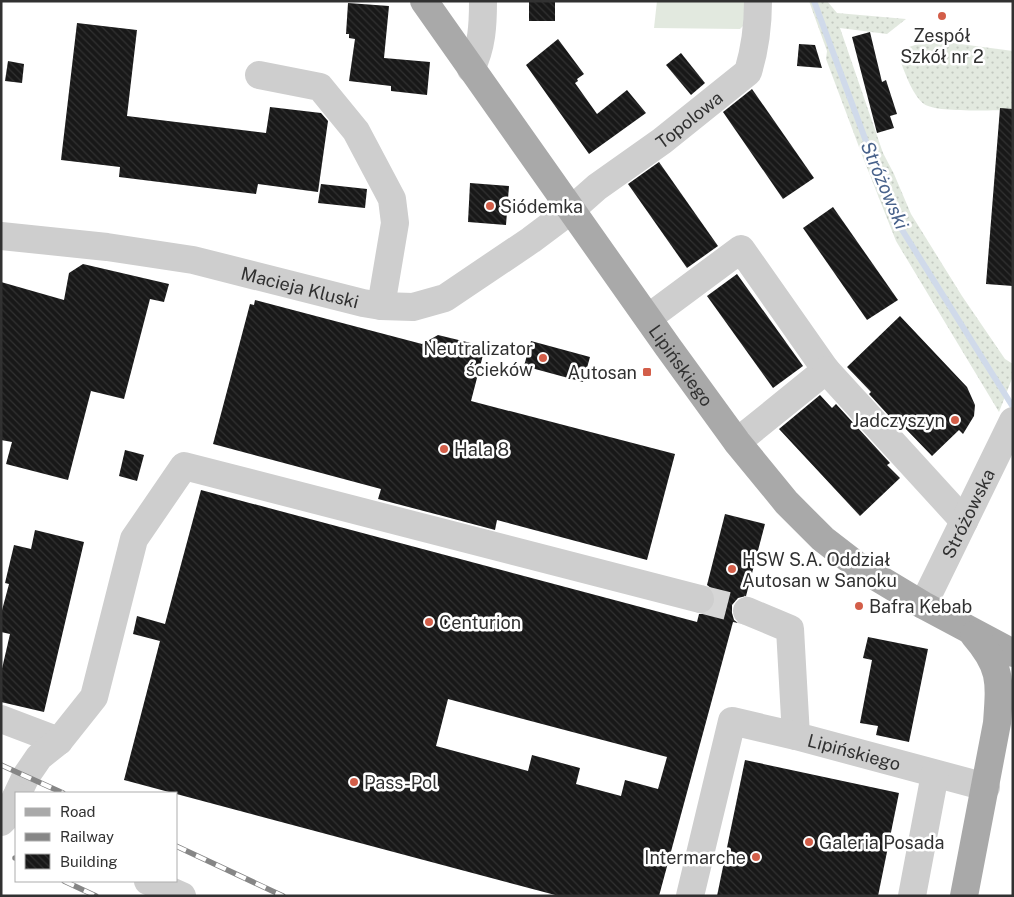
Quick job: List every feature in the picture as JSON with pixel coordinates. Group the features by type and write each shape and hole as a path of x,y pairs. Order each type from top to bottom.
{"main road":[{"name":"Lipińskiego","path":"424,1 736,442 787,503 823,539 858,566 923,605 1013,653"},
{"path":"968,628 994,662 999,679 997,723 970,893"},
{"path":"997,723 1013,694"}],"street":[{"path":"471,69 478,56 482,36 483,1"},
{"name":"Topolowa","path":"571,210 597,187 662,142 748,72 753,57 758,21 758,1"},
{"path":"259,75 320,87 356,131 392,199 395,223 381,306"},
{"name":"Macieja Kluski","path":"1,236 107,247 193,260 381,306 414,307 445,298 518,250 571,210"},
{"path":"648,318 741,249 826,370 964,520"},
{"path":"736,442 826,370"},
{"name":"Stróżowska","path":"923,605 1012,422"},
{"path":"20,792 39,757 59,741 94,697 134,539 184,466 700,599"},
{"name":"Lipińskiego","path":"747,611 790,628 796,736 986,787"},
{"path":"1,719 59,741"},
{"path":"690,896 732,720 796,736"},
{"path":"912,896 935,774"},
{"path":"150,882 182,896"}],"shaded area":[{"path":"657,1 747,1 747,22 740,29 654,28"},
{"path":"809,1 827,1 837,13 906,19 887,34 840,28 883,153 911,214 962,296 1005,359 1013,364 1013,376 999,412 896,241 826,59 827,51"},
{"path":"930,40 1013,51 1013,110 953,110 940,109 924,104 913,90 900,60 906,48"}],"building":[{"path":"529,1 555,1 555,21 529,21"},
{"path":"348,3 389,6 384,58 430,62 427,95 391,91 391,86 349,81 355,39 349,38 349,34 346,34"},
{"path":"77,23 137,30 127,116 266,133 270,107 321,113 328,121 318,192 258,184 256,194 119,177 120,167 61,160"},
{"path":"870,32 882,82 886,80 897,114 890,116 894,128 877,133 852,37"},
{"path":"558,39 584,74 575,83 597,114 627,90 646,113 589,154 526,65"},
{"path":"799,44 815,45 822,68 797,66"},
{"path":"681,53 705,83 691,95 666,65"},
{"path":"8,61 24,64 22,83 5,81"},
{"path":"752,89 814,178 783,199 723,112"},
{"path":"1000,108 1013,109 1013,286 986,284"},
{"path":"659,162 718,246 687,268 628,184"},
{"path":"470,183 509,186 506,225 468,222"},
{"path":"321,184 367,189 365,208 318,203"},
{"path":"833,207 898,300 867,320 803,228"},
{"path":"83,264 169,284 164,302 150,299 124,399 91,391 68,480 6,464 12,442 1,440 1,282 64,300 69,273"},
{"path":"737,274 803,366 773,388 707,296"},
{"name":"Hala 8","path":"255,300 422,344 438,335 475,344 483,355 471,401 675,454 647,560 497,520 495,530 378,499 381,489 213,444 250,304 254,305"},
{"path":"900,316 967,387 975,405 974,416 963,434 959,430 932,456 903,426 901,429 869,394 871,392 847,367"},
{"path":"531,341 590,357 583,382 524,366"},
{"path":"820,395 832,408 836,404 890,463 887,465 900,478 860,516 779,429"},
{"path":"125,450 144,455 137,481 119,476"},
{"path":"201,490 697,622 699,614 705,614 711,610 715,603 715,594 707,585 725,514 765,524 746,596 738,598 732,605 734,620 738,623 733,622 659,896 559,896 178,794 178,792 169,792 124,780 160,641 133,634 137,616 165,624","holes":["448,699 667,757 658,789 625,780 621,796 576,784 580,768 532,755 528,771 436,746"]},
{"path":"35,530 84,542 44,712 1,702 1,673 10,634 1,632 1,614 9,584 5,583 14,545 31,549"},
{"path":"868,637 928,649 909,742 876,735 878,726 860,723 872,660 863,658"},
{"name":"Galeria Posada","path":"745,760 899,793 878,896 717,896"}],"waterway":[{"name":"Stróżowski","path":"814,1 894,217 1013,407"}],"tunnel":[{"path":"700,599 747,611"}],"railway":[{"path":"1,765 61,792"},
{"path":"178,847 283,896"},
{"path":"66,882 96,896"}],"place":[{"name":"Zespół Szkół nr 2","path":"942,16"},
{"name":"Siódemka","path":"490,206"},
{"name":"Neutralizator ścieków","path":"543,358"},
{"name":"Autosan","path":"647,372"},
{"name":"Jadczyszyn","path":"955,420"},
{"name":"Hala 8","path":"444,449"},
{"name":"HSW S.A. Oddział Autosan w Sanoku","path":"732,569"},
{"name":"Bafra Kebab","path":"859,606"},
{"name":"Centurion","path":"429,622"},
{"name":"Pass-Pol","path":"354,782"},
{"name":"Galeria Posada","path":"809,842"},
{"name":"Intermarche","path":"756,857"}]}
